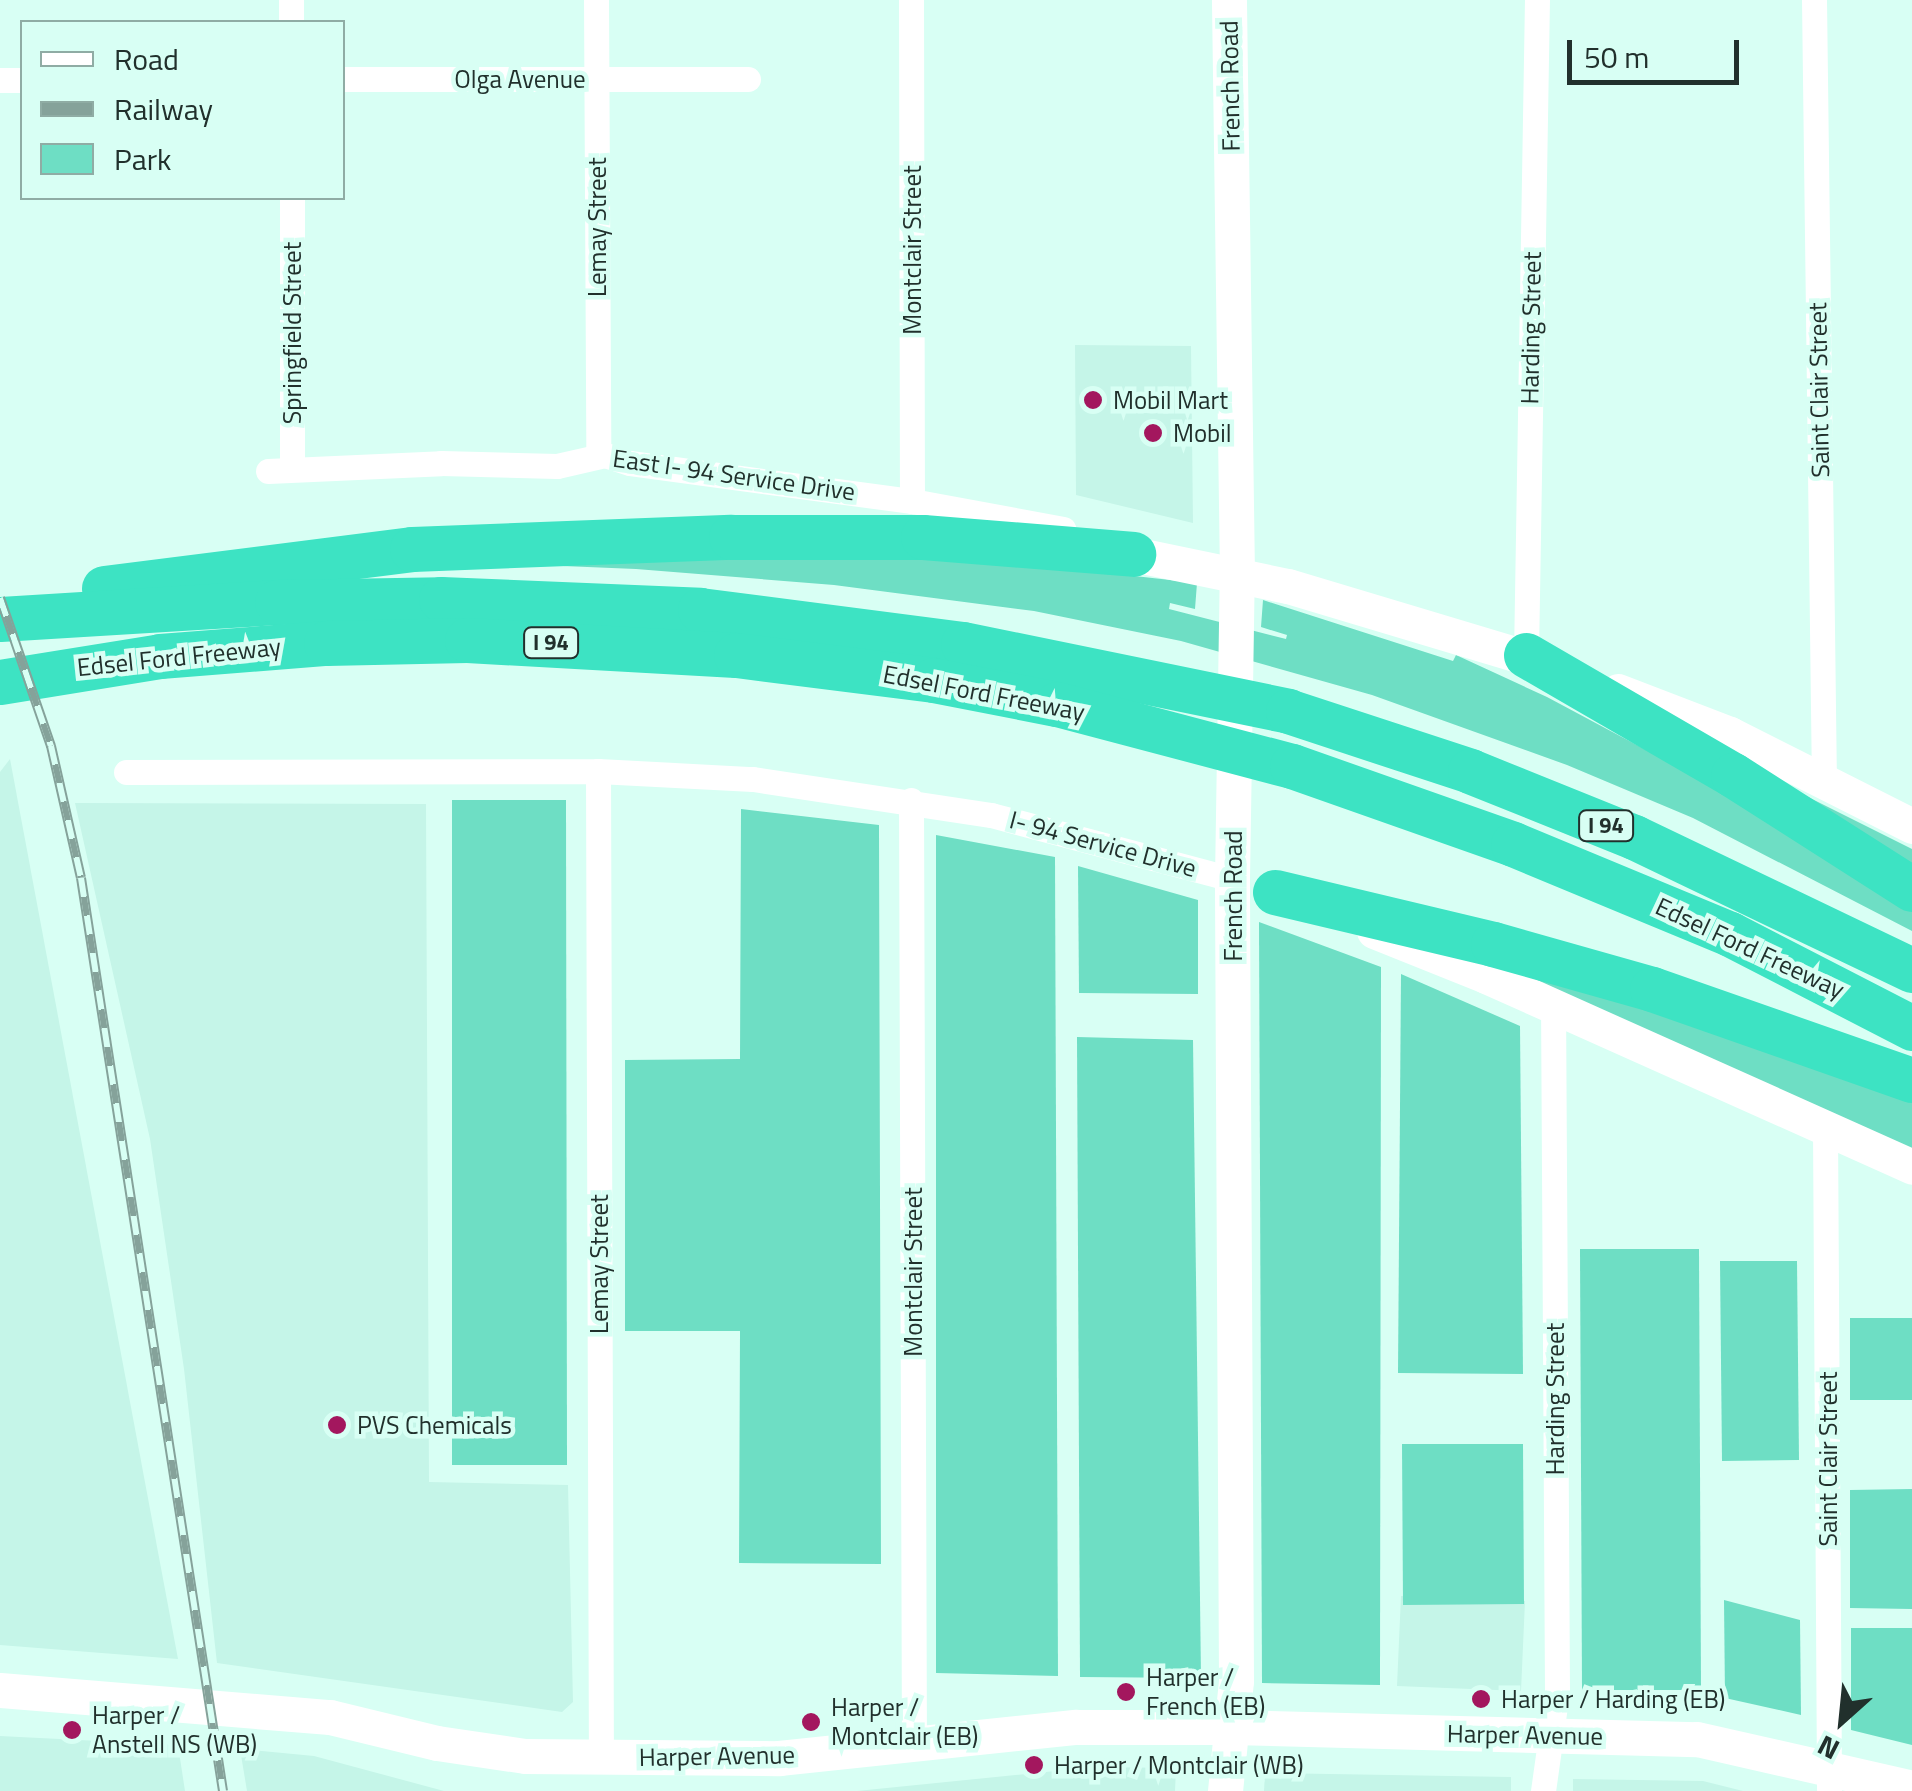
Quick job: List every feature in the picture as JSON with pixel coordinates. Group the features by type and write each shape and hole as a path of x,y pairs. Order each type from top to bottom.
{"highway":[{"path":"0,616 130,581 412,549 731,537 924,537 1134,554"},
{"name":"Edsel Ford Freeway","path":"0,616 278,602 441,599 700,610 963,644 1288,711 1470,771 1634,837 1912,970"},
{"name":"Edsel Ford Freeway","path":"0,682 160,656 326,642 466,640 736,655 933,680 1057,704 1292,766 1513,844 1730,934 1912,1028"},
{"path":"1526,655 1732,775 1912,889"},
{"path":"1274,892 1493,944 1652,990 1912,1080"}],"street":[{"name":"Lemay Street","path":"596,0 598,455"},
{"name":"Montclair Street","path":"911,0 912,500"},
{"name":"French Road","path":"1225,1791 1236,1681 1232,879 1237,576 1229,0"},
{"name":"Harding Street","path":"1526,655 1536,0"},
{"name":"Saint Clair Street","path":"1814,0 1824,781"},
{"name":"Olga Avenue","path":"345,79 748,78"},
{"name":"Springfield Street","path":"280,470 292,200"},
{"name":"East I- 94 Service Drive","path":"280,470 441,463 557,466 598,455 630,463 912,500 1084,532 1134,554"},
{"path":"1134,554 1288,586 1526,655 1730,734 1912,826"},
{"name":"Lemay Street","path":"598,771 601,1757"},
{"name":"I- 94 Service Drive","path":"126,772 598,771 753,779 912,800 1066,832 1274,892 1553,1006 1912,1167"},
{"name":"Montclair Street","path":"912,800 914,1744"},
{"name":"Harding Street","path":"1543,1791 1558,1691 1553,1006"},
{"name":"Saint Clair Street","path":"1826,1127 1829,1779"},
{"name":"Harper Avenue","path":"0,1690 330,1717 486,1752 778,1758 1076,1727 1231,1727 1717,1742 1829,1779 1912,1788"}],"shaded area":[{"path":"1075,345 1191,346 1193,523 1076,495"},
{"path":"10,759 178,1659 0,1645 0,772"},
{"name":"PVS Chemicals","path":"75,803 426,804 429,1482 568,1485 573,1702 562,1712 217,1663 184,1369 150,1139"},
{"path":"1401,1596 1525,1601 1521,1691 1397,1686"},
{"path":"0,1736 178,1745 185,1791 0,1791"},
{"path":"240,1749 314,1756 444,1791 247,1791"},
{"path":"1095,1767 1176,1768 1175,1791 857,1791"},
{"path":"1265,1773 1511,1777 1511,1791 1264,1791"},
{"path":"1573,1779 1703,1781 1743,1791 1573,1791"}],"green space":[{"path":"495,549 1001,561 1197,583 1195,609 1170,603 1169,609 1286,639 1287,635 1261,627 1263,600 1453,661 1456,655 1547,697 1706,782 1912,909 1912,931 1693,818 1567,765 1372,695 1181,641 1034,611 834,585 636,569 467,562"},
{"path":"1752,769 1912,849 1912,881"},
{"path":"452,800 566,800 567,1465 452,1465"},
{"path":"741,809 879,825 881,1564 739,1563 740,1331 625,1331 625,1060 740,1059"},
{"path":"936,835 1055,857 1058,1676 936,1673"},
{"path":"1078,866 1198,900 1198,994 1079,993"},
{"path":"1259,922 1381,967 1380,1685 1262,1683"},
{"path":"1501,962 1912,1097 1912,1150 1493,964"},
{"path":"1401,974 1520,1026 1523,1374 1398,1373"},
{"path":"1077,1037 1193,1040 1201,1678 1080,1677"},
{"path":"1580,1249 1699,1249 1701,1690 1582,1690"},
{"path":"1720,1261 1797,1261 1799,1460 1722,1461"},
{"path":"1850,1318 1912,1318 1912,1400 1850,1400"},
{"path":"1402,1444 1523,1444 1524,1604 1403,1605"},
{"path":"1912,1489 1912,1609 1850,1608 1850,1490"},
{"path":"1724,1600 1800,1620 1801,1715 1725,1698"},
{"path":"1851,1628 1912,1628 1912,1745 1851,1730"}],"railway":[{"path":"0,598 51,746 81,878 223,1791"}],"place":[{"name":"Mobil Mart","path":"1093,400"},
{"name":"Mobil","path":"1153,433"},
{"name":"PVS Chemicals","path":"337,1425"},
{"name":"Harper / French (EB)","path":"1126,1692"},
{"name":"Harper / Harding (EB)","path":"1481,1699"},
{"name":"Harper / Montclair (EB)","path":"811,1722"},
{"name":"Harper / Anstell NS (WB)","path":"72,1730"},
{"name":"Harper / Montclair (WB)","path":"1034,1765"}]}
